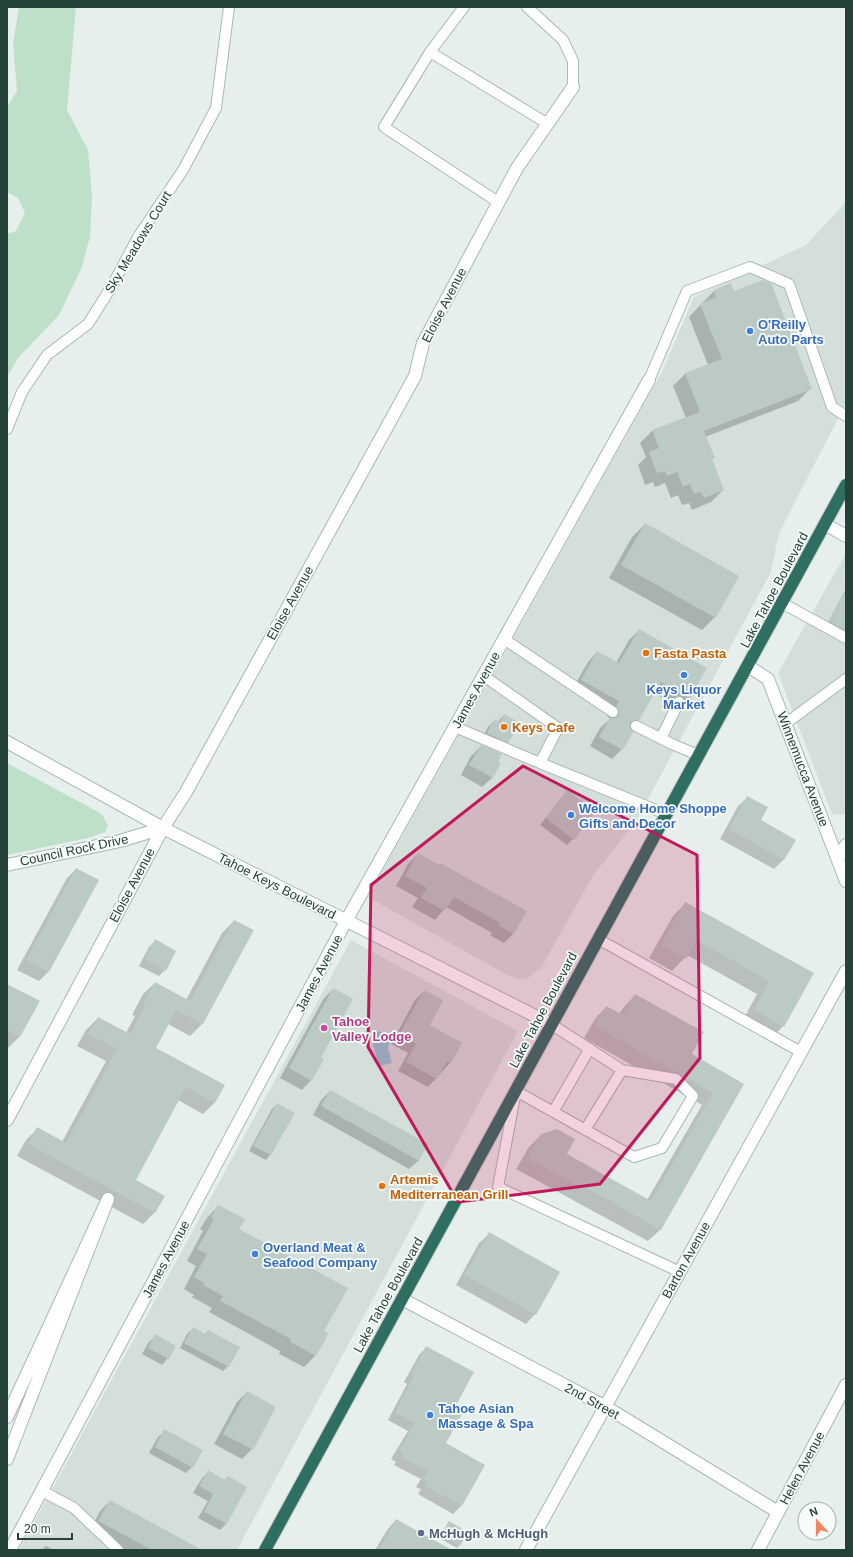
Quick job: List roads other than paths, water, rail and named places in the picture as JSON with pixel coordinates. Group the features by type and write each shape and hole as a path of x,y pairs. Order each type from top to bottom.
{"highway":[{"name":"Lake Tahoe Boulevard","path":"265,1550 846,485"}],"street":[{"name":"Eloise Avenue","path":"7,1120 163,828 186,792 416,376 422,342 498,202 517,168 573,87"},
{"name":"James Avenue","path":"10,1550 346,922 649,380"},
{"path":"825,524 846,536"},
{"name":"Winnemucca Avenue","path":"748,666 768,680 846,881"},
{"name":"Tahoe Keys Boulevard","path":"7,742 163,828 346,922 551,1024"},
{"name":"Council Rock Drive","path":"7,864 120,841 163,828"},
{"path":"838,859 846,844"},
{"name":"Barton Avenue","path":"526,1550 846,971"},
{"path":"7,1417 108,1199"},
{"path":"7,1459 108,1199"},
{"name":"2nd Street","path":"402,1299 606,1407 778,1512"},
{"name":"Helen Avenue","path":"758,1550 846,1385"}],"lane":[{"name":"Sky Meadows Court","path":"7,429 22,392 47,356 88,324 112,286 138,237 183,170 216,108 229,7"},
{"path":"464,7 430,52 384,127 498,202"},
{"path":"527,7 564,40 574,61 573,87"},
{"path":"430,52 548,124"},
{"path":"649,380 687,291 750,266 789,284 832,407 846,416"},
{"path":"782,604 846,638"},
{"path":"504,639 613,712"},
{"path":"484,676 558,728 540,763"},
{"path":"785,724 846,679"},
{"path":"661,738 679,702"},
{"path":"636,726 698,755"},
{"path":"455,727 666,814"},
{"path":"598,939 801,1052"},
{"path":"551,1024 622,1070 676,1079 693,1096 662,1148 634,1157 516,1091 498,1187 680,1272"},
{"path":"553,1112 589,1050"},
{"path":"585,1130 622,1070"},
{"path":"7,1467 108,1199"},
{"path":"42,1491 74,1508 118,1550"}],"water":[{"path":"376,1031 391,1034 388,1048 392,1063 379,1066 373,1045"}],"place":[{"name":"O'Reilly Auto Parts","path":"750,331"},
{"name":"Fasta Pasta","path":"646,653"},
{"name":"Keys Liquor Market","path":"684,675"},
{"name":"Keys Cafe","path":"504,727"},
{"name":"Welcome Home Shoppe Gifts and Decor","path":"571,815"},
{"name":"Tahoe Valley Lodge","path":"324,1028"},
{"name":"Artemis Mediterranean Grill","path":"382,1186"},
{"name":"Overland Meat & Seafood Company","path":"255,1254"},
{"name":"Tahoe Asian Massage & Spa","path":"430,1415"},
{"name":"McHugh & McHugh","path":"421,1533"}]}
